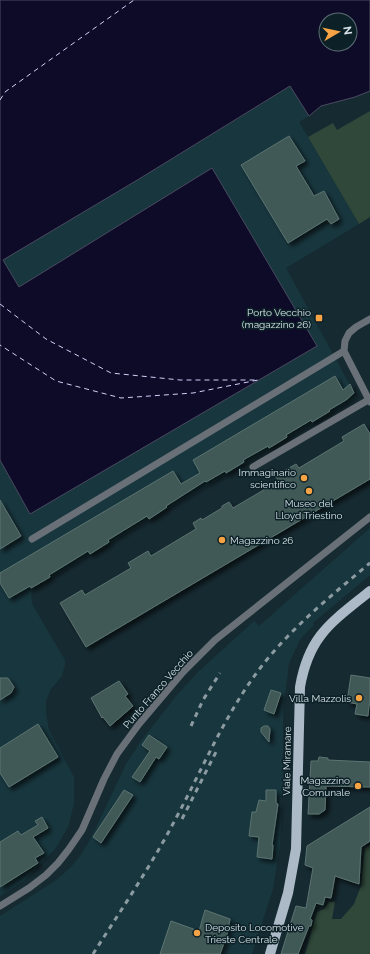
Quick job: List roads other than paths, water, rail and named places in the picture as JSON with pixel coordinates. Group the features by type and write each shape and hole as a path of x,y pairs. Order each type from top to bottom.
{"main road":[{"name":"Viale Miramare","path":"270,954 288,893 296,849 300,687 305,665 312,647 324,630 370,591"}],"street":[{"path":"254,467 370,400 344,351 345,341 349,332 370,319"},
{"path":"32,539 344,351"},
{"name":"Punto Franco Vecchio","path":"0,906 29,888 46,875 58,863 82,830 104,779 117,754 139,724 183,672 215,640 370,517"}],"railway":[{"path":"93,954 136,888 156,854 225,722 248,685 273,652 286,638 327,599 370,563"},
{"path":"191,726 203,700 220,673"},
{"path":"182,819 218,748"}],"place":[{"name":"Porto Vecchio (magazzino 26)","path":"319,318"},
{"name":"Immaginario scientifico","path":"304,478"},
{"name":"Museo del Lloyd Triestino","path":"309,491"},
{"name":"Magazzino 26","path":"222,540"},
{"name":"Villa Mazzolis","path":"359,698"},
{"name":"Magazzino Comunale","path":"358,786"},
{"name":"Deposito Locomotive Trieste Centrale","path":"197,933"}]}
